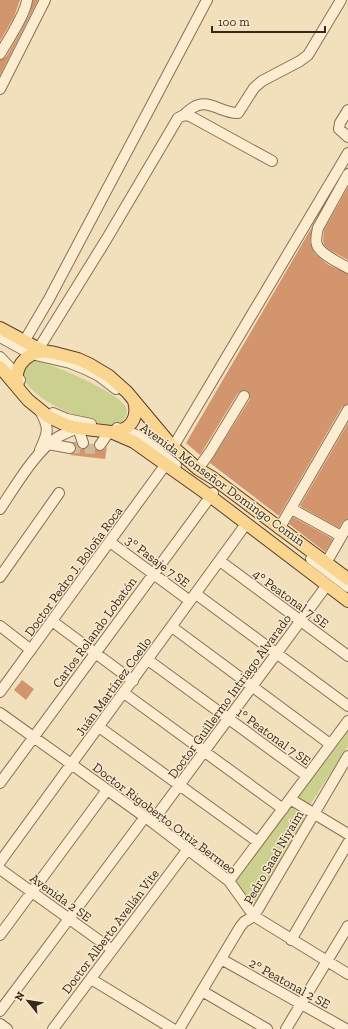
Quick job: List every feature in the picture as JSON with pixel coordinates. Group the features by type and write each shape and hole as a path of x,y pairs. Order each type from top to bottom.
{"main road":[{"name":"Avenida Monseñor Domingo Comin","path":"0,328 25,340 38,351 66,355 89,364 114,380 172,447 198,469 213,478 348,579"},
{"path":"18,387 16,374 21,362 38,351"},
{"name":"Avenida Monseñor Domingo Comin","path":"0,367 28,400 40,411 58,422 78,428 110,432 134,442 211,494 246,524 348,601"},
{"path":"110,432 124,430 133,420 135,405"}],"street":[{"path":"0,54 18,21 26,4 26,0"},
{"path":"0,89 45,0"},
{"path":"25,340 49,299 207,0"},
{"path":"38,351 178,118 195,106 205,104 231,114 238,113 254,88 262,81 300,61 308,55 341,0"},
{"path":"18,21 31,27"},
{"path":"348,110 340,123 339,128 348,137"},
{"path":"184,115 190,116 272,160"},
{"path":"172,447 348,153"},
{"path":"348,174 318,228 316,238 317,246 325,254 348,268"},
{"name":"Avenida Monseñor Domingo Comin","path":"0,337 38,351"},
{"name":"Avenida Monseñor Domingo Comin","path":"0,357 16,374 25,389 40,405 51,412 79,422 124,430 148,443 211,494 348,595"},
{"path":"198,469 244,396"},
{"name":"Avenida Monseñor Domingo Comin","path":"135,405 173,454 348,587"},
{"path":"280,529 348,410"},
{"path":"36,458 46,433 46,422 40,411"},
{"path":"0,509 36,458 48,444 62,434 78,428 83,443"},
{"path":"100,445 110,432"},
{"path":"48,444 70,448"},
{"name":"Doctor Pedro J. Boloña Roca","path":"0,692 166,464"},
{"path":"0,578 59,493"},
{"name":"Carlos Rolando Lobatón","path":"0,783 211,494"},
{"path":"292,509 342,536"},
{"name":"Juán Martínez Coello","path":"0,862 246,524"},
{"path":"326,563 348,525"},
{"name":"3° Pasaje 7 SE","path":"110,542 153,574 193,598 277,653 348,706"},
{"name":"4° Peatonal 7 SE","path":"220,561 348,656"},
{"name":"Doctor Guillermo Intriago Alvarado","path":"0,1011 68,919 148,819 180,784 327,585"},
{"path":"52,621 133,681"},
{"path":"0,626 31,650"},
{"path":"172,627 330,744"},
{"name":"1° Peatonal 7 SE","path":"148,660 307,776"},
{"path":"124,693 283,809"},
{"name":"Doctor Rigoberto Ortiz Bermeo","path":"0,713 148,819 229,881 254,916 348,974"},
{"name":"Pedro Saad Niyaim","path":"229,881 348,721"},
{"path":"99,727 180,784 258,842"},
{"name":"Pedro Saad Niyaim","path":"179,1029 240,927 244,922 254,916 348,756"},
{"path":"0,935 107,790"},
{"path":"290,799 348,834"},
{"path":"291,940 348,843"},
{"name":"Doctor Alberto Avellán Vite","path":"53,1029 188,849"},
{"name":"Avenida 2 SE","path":"0,869 107,946"},
{"path":"286,1029 348,926"},
{"name":"2° Peatonal 2 SE","path":"222,959 346,1029"},
{"path":"90,979 173,1029"},
{"path":"202,991 267,1029"},
{"path":"0,1024 7,1029"}],"green space":[{"path":"34,361 69,372 111,394 126,407 125,418 118,424 110,425 84,418 53,405 35,393 22,377 27,365"},
{"path":"345,729 348,731 348,746 310,805 296,796"},
{"path":"288,804 305,818 252,909 235,879"}],"building":[{"path":"0,0 20,0 14,17 0,41"},
{"path":"33,0 38,0 0,75 0,60 6,57 21,31 29,15"},
{"path":"348,187 348,260 330,250 324,245 323,241 324,230"},
{"path":"312,227 310,242 314,253 327,264 348,274 348,404 342,407 279,516 210,463 250,399 248,391 244,390 238,393 200,455 186,443"},
{"path":"348,423 348,519 343,521 339,528 300,506"},
{"path":"72,442 76,442 78,448 82,449 88,448 89,444 94,444 94,448 99,451 103,451 107,447 105,459 70,455 76,450 76,445"},
{"path":"293,517 333,539 325,552 289,524"},
{"path":"22,680 34,689 26,700 14,690"}],"tunnel":[{"path":"70,448 97,449 100,445"}]}
